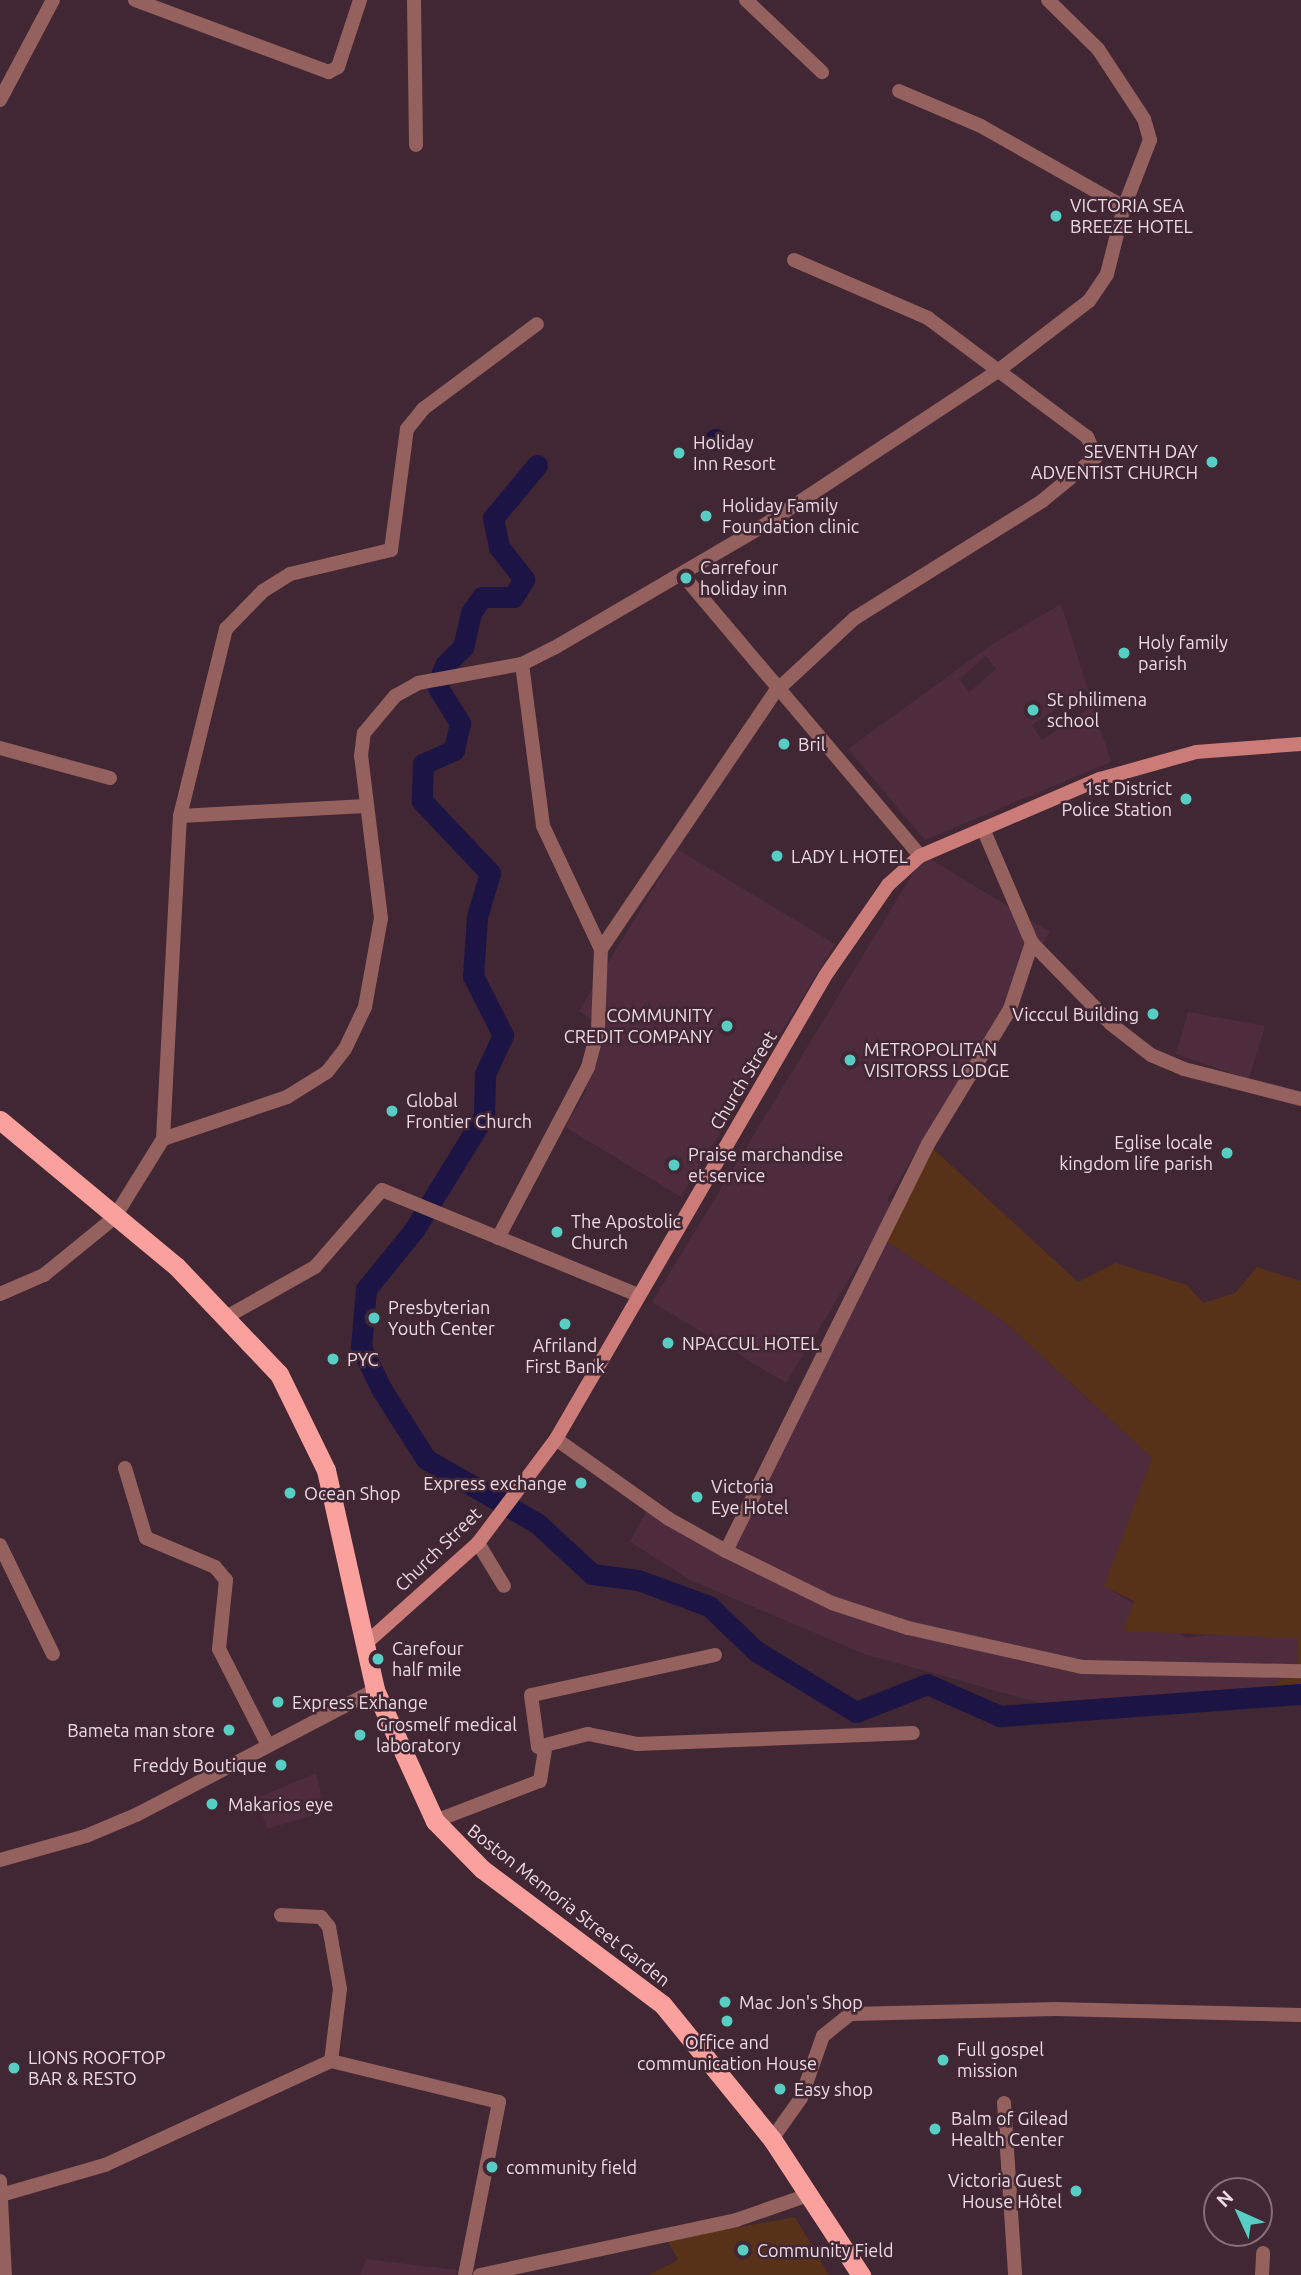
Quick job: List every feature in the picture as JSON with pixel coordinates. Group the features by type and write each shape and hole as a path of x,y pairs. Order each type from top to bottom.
{"highway":[{"name":"Boston Memoria Street Garden","path":"0,1120 228,1316 279,1374 313,1438 341,1525 375,1690 435,1821 482,1869 663,2005 772,2139 811,2194 861,2275"}],"main road":[{"name":"Church Street","path":"364,1644 478,1543 556,1439 635,1294 859,922 920,856 984,831 1100,779 1196,752 1301,744"}],"street":[{"path":"0,100 53,0"},
{"path":"135,0 330,72 338,67 360,0"},
{"path":"414,0 416,145"},
{"path":"746,0 822,72"},
{"path":"163,1139 287,1097 327,1072 345,1049 365,1007 381,918 379,864 366,806 364,733 395,696 439,678 522,664 682,574 995,373 1089,301 1107,274 1124,207 1150,140 1144,119 1098,49 1048,0"},
{"path":"899,91 981,126 1124,207"},
{"path":"601,949 775,692 898,587 1090,469 1096,457 1087,437 995,373 928,318 794,261"},
{"path":"0,1294 44,1275 114,1218 163,1139 180,816 226,629 263,591 290,574 391,550 408,429 423,409 537,324"},
{"path":"682,574 775,692 920,856"},
{"path":"498,1238 588,1067 598,1030 601,949 543,826 522,664"},
{"path":"0,748 110,778"},
{"path":"180,816 366,806"},
{"path":"984,831 1032,943 1082,999 1151,1055 1301,1099"},
{"path":"726,1551 928,1144 1010,1009 1032,943"},
{"path":"228,1316 339,1247 375,1194 383,1190 498,1238 584,1268 635,1294"},
{"path":"556,1439 669,1520 832,1603 1034,1659 1083,1667 1301,1671"},
{"path":"125,1468 146,1538 215,1567 226,1580 219,1649 268,1745"},
{"path":"478,1543 503,1586"},
{"path":"0,1545 54,1654"},
{"path":"715,1655 531,1695 538,1747 545,1750 588,1734 637,1744 913,1732"},
{"path":"0,1860 86,1836 375,1690"},
{"path":"435,1821 540,1781 545,1750"},
{"path":"281,1915 321,1917 329,1927 340,1989 331,2060"},
{"path":"772,2139 801,2098 823,2036 850,2014 1055,2009 1301,2015"},
{"path":"1,2195 105,2165 331,2060 499,2102 465,2275"},
{"path":"1004,2103 1015,2275"},
{"path":"0,2181 5,2275"},
{"path":"480,2275 736,2220 811,2194"},
{"path":"1262,2275 1263,2253"}],"shaded area":[{"path":"716,429 724,432 727,440 724,448 716,451 708,448 705,440 708,432"},
{"path":"1061,604 1091,697 1085,689 1032,725 1042,740 1093,705 1111,762 925,840 848,749 991,645","holes":["986,656 996,669 969,692 959,679"]},
{"path":"677,849 835,944 681,1197 565,1127 588,1088 575,1080 607,1028 579,1011"},
{"path":"924,855 1050,932 887,1200 894,1205 786,1383 652,1302"},
{"path":"1188,1012 1265,1026 1249,1079 1176,1054"},
{"path":"928,1144 1078,1282 1116,1263 1187,1285 1203,1303 1235,1293 1257,1267 1301,1281 1301,1694 1260,1694 1296,1671 1298,1638 1123,1631 1134,1601 1104,1586 1152,1458 1005,1322 881,1237"},
{"path":"881,1237 1005,1322 1152,1458 1105,1586 1187,1638 1235,1631 1298,1638 1296,1671 1260,1694 1062,1709 864,1654 690,1580 630,1542 649,1506 725,1551"},
{"path":"316,1773 325,1812 267,1829 257,1798"},
{"name":"Community Field","path":"795,2217 829,2275 649,2275 678,2260 667,2240"},
{"path":"366,2259 457,2270 456,2275 360,2275"}],"waterway":[{"path":"537,465 493,518 499,547 524,579 513,597 482,597 471,613 463,647 445,665 437,686 460,723 454,750 423,764 422,801 490,873 477,917 473,976 503,1035 485,1074 484,1116 414,1230 366,1289 361,1347 382,1390 426,1459 537,1523 592,1574 638,1580 709,1606 756,1651 856,1712 927,1684 1000,1716 1301,1694"}],"place":[{"name":"VICTORIA SEA BREEZE HOTEL","path":"1056,216"},
{"name":"Holiday Inn Resort","path":"679,453"},
{"name":"SEVENTH DAY ADVENTIST CHURCH","path":"1212,462"},
{"name":"Holiday Family Foundation clinic","path":"706,516"},
{"name":"Carrefour holiday inn","path":"686,578"},
{"name":"Holy family parish","path":"1124,653"},
{"name":"St philimena school","path":"1033,710"},
{"name":"Bril","path":"784,744"},
{"name":"1st District Police Station","path":"1186,799"},
{"name":"LADY L HOTEL","path":"777,856"},
{"name":"Vicccul Building","path":"1153,1014"},
{"name":"COMMUNITY CREDIT COMPANY","path":"727,1026"},
{"name":"METROPOLITAN VISITORSS LODGE","path":"850,1060"},
{"name":"Global Frontier Church","path":"392,1111"},
{"name":"Eglise locale kingdom life parish","path":"1227,1153"},
{"name":"Praise marchandise et service","path":"674,1165"},
{"name":"The Apostolic Church","path":"557,1232"},
{"name":"Presbyterian Youth Center","path":"374,1318"},
{"name":"Afriland First Bank","path":"565,1324"},
{"name":"NPACCUL HOTEL","path":"668,1343"},
{"name":"PYC","path":"333,1359"},
{"name":"Express exchange","path":"581,1483"},
{"name":"Ocean Shop","path":"290,1493"},
{"name":"Victoria Eye Hotel","path":"697,1497"},
{"name":"Carefour half mile","path":"378,1659"},
{"name":"Express Exhange","path":"278,1702"},
{"name":"Bameta man store","path":"229,1730"},
{"name":"Grosmelf medical laboratory","path":"360,1735"},
{"name":"Freddy Boutique","path":"281,1765"},
{"name":"Makarios eye","path":"212,1804"},
{"name":"Mac Jon's Shop","path":"725,2002"},
{"name":"Office and communication House","path":"727,2021"},
{"name":"Full gospel mission","path":"943,2060"},
{"name":"LIONS ROOFTOP BAR & RESTO","path":"14,2068"},
{"name":"Easy shop","path":"780,2089"},
{"name":"Balm of Gilead Health Center","path":"935,2129"},
{"name":"community field","path":"492,2167"},
{"name":"Victoria Guest House Hôtel","path":"1076,2191"},
{"name":"Community Field","path":"743,2250"}]}
